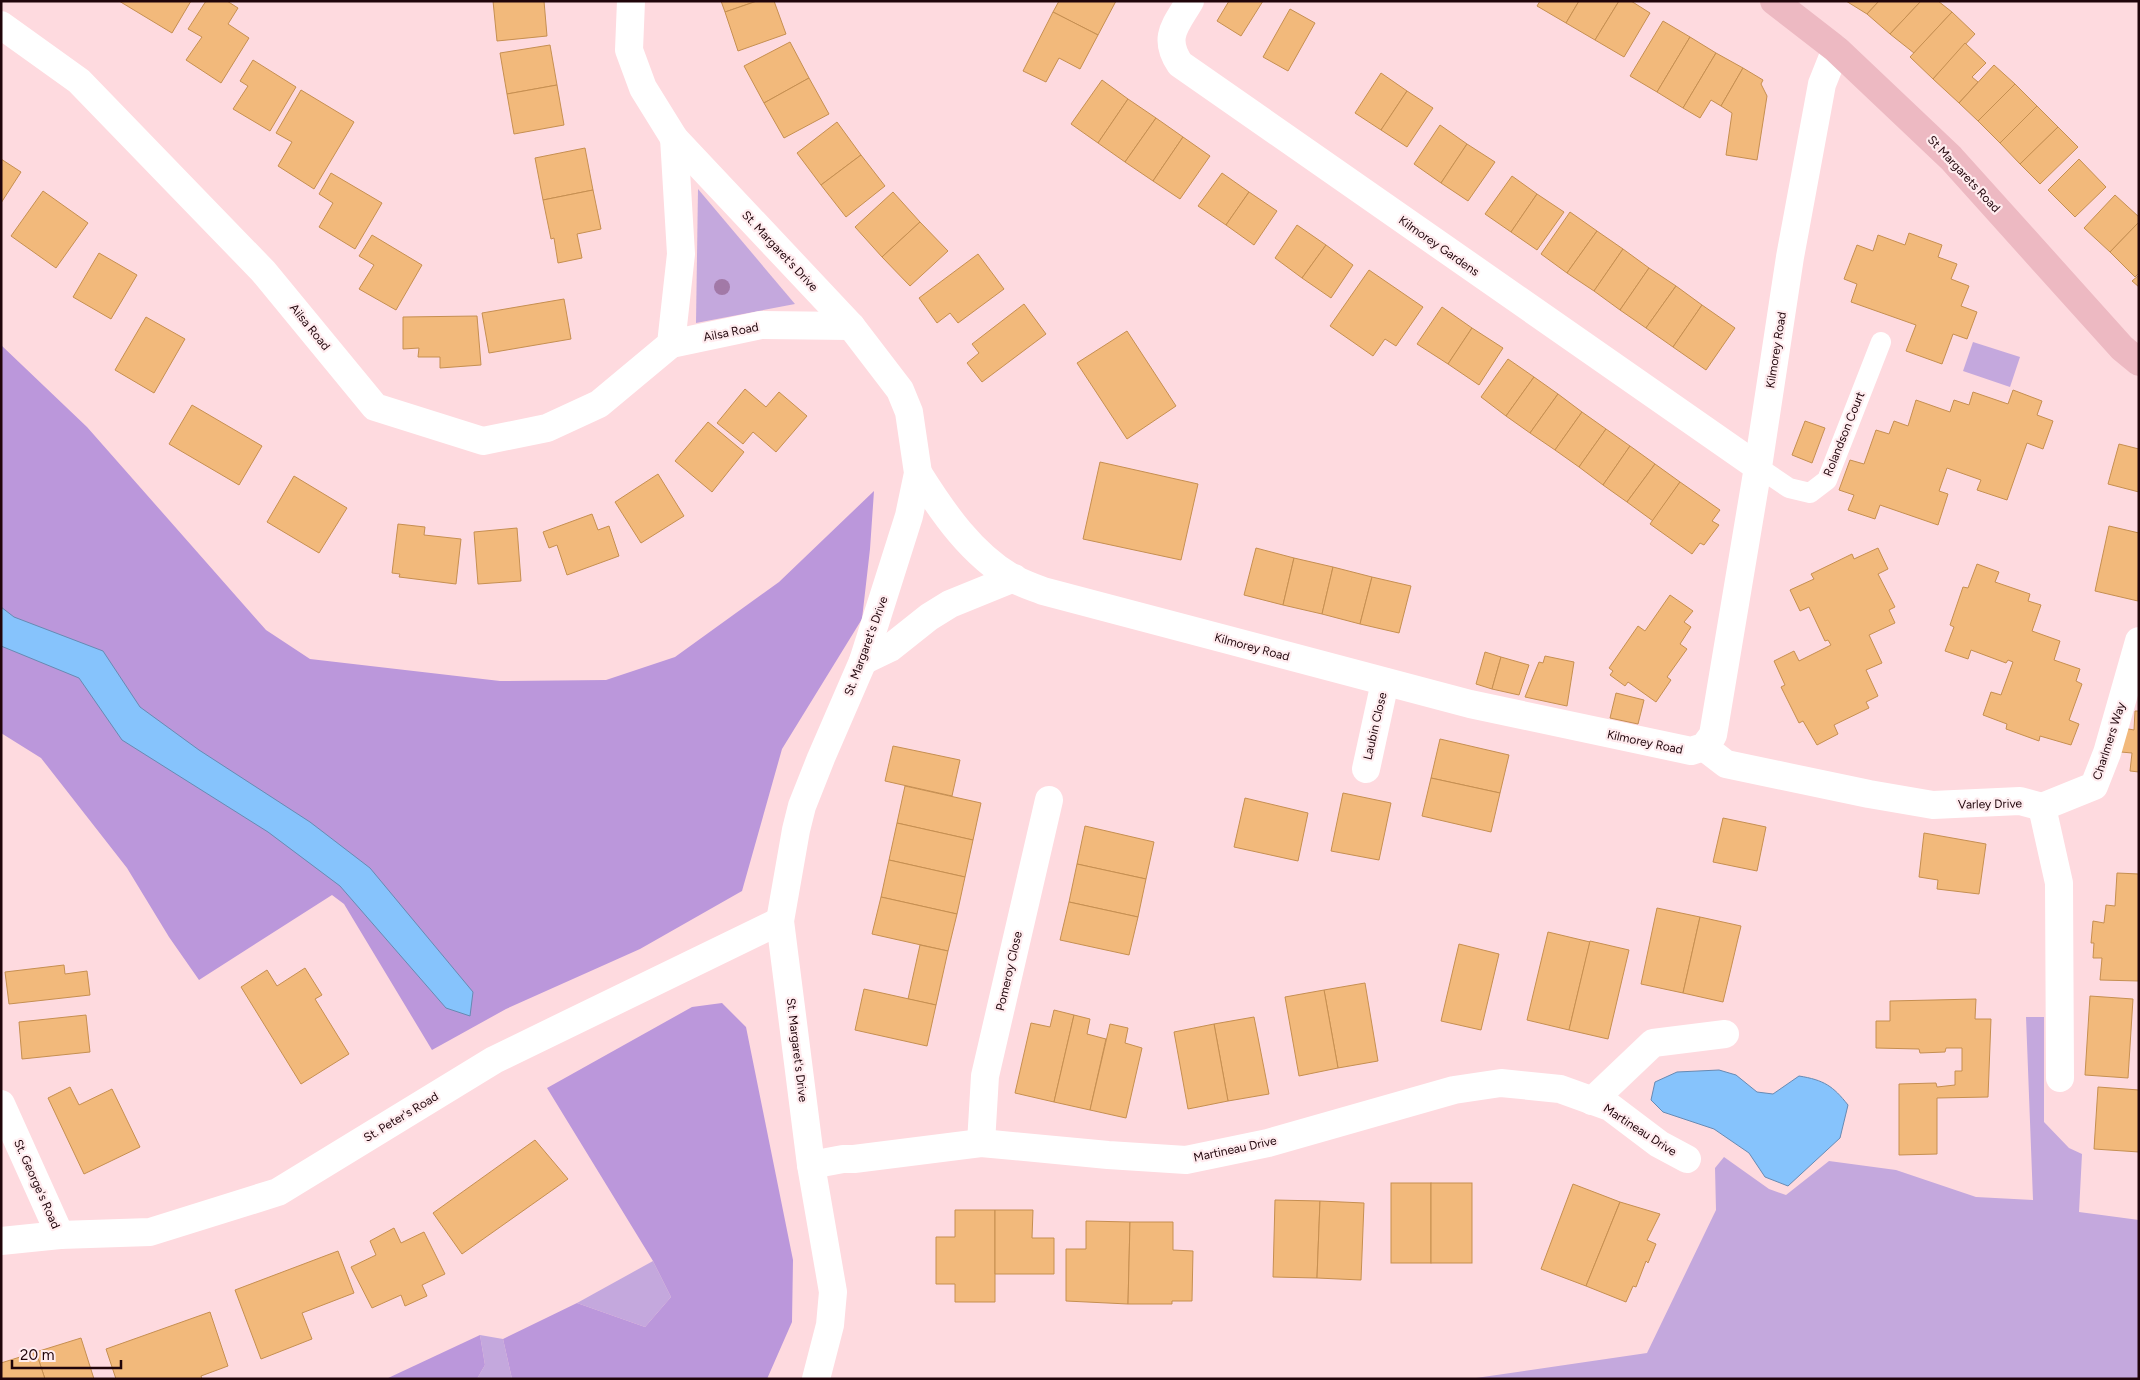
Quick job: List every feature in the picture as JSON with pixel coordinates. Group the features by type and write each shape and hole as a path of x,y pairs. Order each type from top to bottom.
{"main road":[{"name":"St Margarets Road","path":"1774,1 1836,49 1951,158 2122,348 2139,362"}],"street":[{"name":"St. Margaret's Drive","path":"630,1 629,50 642,88 674,138 851,326 900,390 909,412 918,474 909,516 862,661 802,806 780,921 811,1165 833,1292 830,1325 816,1379"},
{"name":"Kilmorey Gardens","path":"1190,1 1170,34 1173,55 1180,64 1758,467"},
{"name":"Ailsa Road","path":"1,25 86,88 263,271 375,407 483,441 547,428 599,404 671,344 761,325 851,326"},
{"name":"Kilmorey Road","path":"918,474 956,529 992,563 1014,578 1043,591 1470,704 1691,751 1704,747 1713,735 1758,467 1790,257 1822,84 1836,49"},
{"path":"671,344 681,254 674,138"},
{"path":"862,661 890,648 929,617 950,604 1014,578"},
{"name":"Charlmers Way","path":"2042,807 2094,786 2107,753 2139,641"},
{"name":"Laubin Close","path":"1366,769 1385,682"},
{"name":"Varley Drive","path":"1704,747 1726,764 1869,794 1932,805 2020,801 2042,807"},
{"name":"Pomeroy Close","path":"981,1143 985,1076 1049,800"},
{"path":"2042,807 2059,883 2060,1078"},
{"name":"St. Peter's Road","path":"1,1241 60,1235 150,1232 278,1192 494,1060 780,921"},
{"name":"Martineau Drive","path":"1592,1101 1653,1043 1725,1034"},
{"name":"Martineau Drive","path":"811,1165 843,1159 854,1160 981,1143 1186,1160 1268,1143 1454,1090 1501,1083 1560,1089 1610,1107 1659,1144 1687,1159"},
{"name":"St. George's Road","path":"1,1104 60,1235"}],"lane":[{"name":"Rolandson Court","path":"1758,467 1789,488 1810,493 1827,480 1881,342"}],"shaded area":[{"path":"698,189 795,304 696,323"},
{"path":"1973,342 2020,357 2010,387 1963,371"},
{"path":"1,345 87,427 266,630 310,659 500,681 606,680 675,657 779,582 874,491 862,619 782,749 742,891 640,949 506,1009 432,1050 344,904 332,895 199,980 169,937 127,868 41,758 1,733"},
{"path":"722,1003 746,1027 793,1260 792,1322 767,1379 512,1379 503,1339 577,1303 645,1327 671,1297 653,1261 547,1088 692,1007"},
{"path":"2026,1017 2044,1017 2044,1122 2069,1148 2082,1154 2079,1212 2139,1220 2139,1378 1469,1379 1647,1353 1716,1210 1715,1168 1724,1157 1769,1189 1786,1195 1829,1161 1896,1170 1976,1197 2033,1200"},
{"path":"653,1261 671,1297 645,1327 577,1303"},
{"path":"480,1335 503,1339 512,1379 477,1379 485,1365"},
{"path":"480,1335 485,1365 477,1379 386,1379"}],"water":[{"path":"1,607 14,617 103,651 140,707 199,750 310,822 370,868 473,992 470,1016 446,1008 340,886 268,832 122,740 79,678 1,646"},
{"path":"1719,1070 1736,1075 1757,1092 1773,1094 1799,1076 1822,1082 1838,1093 1848,1105 1840,1138 1788,1186 1765,1177 1749,1153 1714,1129 1663,1112 1651,1100 1655,1082 1677,1072"}],"building":[{"path":"119,1 191,1 172,33"},
{"path":"206,1 227,1 238,8 228,24 249,38 221,83 186,60 202,37 188,29"},
{"path":"493,1 544,1 547,36 497,41"},
{"path":"721,1 757,1 725,12"},
{"path":"757,1 774,1 786,34 738,51 725,12"},
{"path":"1059,1 1116,1 1098,35 1053,12"},
{"path":"1229,1 1263,1 1241,36 1217,21"},
{"path":"1540,1 1579,1 1566,23 1537,6"},
{"path":"1579,1 1619,1 1595,40 1566,23"},
{"path":"1619,1 1631,1 1650,13 1624,57 1595,40"},
{"path":"1846,1 1879,1 1867,14"},
{"path":"1879,1 1921,1 1890,34 1867,14"},
{"path":"1921,1 1938,1 1952,12 1914,53 1890,34"},
{"path":"1290,9 1315,23 1288,71 1263,57"},
{"path":"1053,12 1098,35 1080,69 1059,58 1046,82 1023,71"},
{"path":"1952,12 1975,34 1933,79 1910,57"},
{"path":"1663,21 1690,37 1657,92 1630,76"},
{"path":"1690,37 1716,53 1683,108 1657,92"},
{"path":"790,42 809,78 764,103 744,66"},
{"path":"1965,43 1986,63 1972,77 1978,82 1959,103 1933,79"},
{"path":"550,45 557,85 507,94 500,53"},
{"path":"1716,53 1743,68 1721,106 1711,100 1700,118 1683,108"},
{"path":"253,60 296,87 270,131 233,109 248,86 240,81"},
{"path":"1994,65 2015,84 1978,121 1959,103"},
{"path":"1743,68 1763,80 1761,84 1767,96 1757,160 1726,155 1732,113 1721,106"},
{"path":"1381,73 1407,91 1381,130 1355,113"},
{"path":"809,78 829,114 784,138 764,103"},
{"path":"1102,80 1128,99 1098,143 1071,124"},
{"path":"2015,84 2037,106 2000,143 1978,121"},
{"path":"557,85 564,125 514,134 507,94"},
{"path":"301,90 354,122 314,189 278,166 292,142 276,133"},
{"path":"1407,91 1433,108 1407,147 1381,130"},
{"path":"1128,99 1156,118 1125,162 1098,143"},
{"path":"2037,106 2058,127 2020,164 2000,143"},
{"path":"1156,118 1183,137 1153,181 1125,162"},
{"path":"837,122 861,155 821,185 797,153"},
{"path":"1440,125 1467,144 1441,183 1414,164"},
{"path":"2058,127 2078,147 2040,184 2020,164"},
{"path":"1183,137 1210,156 1180,199 1153,181"},
{"path":"1467,144 1495,162 1468,201 1441,183"},
{"path":"585,148 593,190 543,200 535,158"},
{"path":"861,155 885,186 846,217 821,185"},
{"path":"1,159 21,172 1,203"},
{"path":"2079,159 2106,187 2075,217 2048,190"},
{"path":"331,173 382,203 355,249 319,227 333,203 319,194"},
{"path":"1222,173 1249,192 1226,225 1198,206"},
{"path":"1512,176 1537,194 1511,232 1485,214"},
{"path":"593,190 601,229 577,234 582,258 558,263 554,238 551,239 543,200"},
{"path":"43,191 88,223 56,268 11,236"},
{"path":"893,192 920,222 882,257 855,227"},
{"path":"1249,192 1277,211 1254,245 1226,225"},
{"path":"1537,194 1564,212 1537,250 1511,232"},
{"path":"2115,195 2139,217 2139,222 2110,252 2084,228"},
{"path":"1570,212 1597,231 1567,273 1541,254"},
{"path":"920,222 948,251 910,286 882,257"},
{"path":"2139,222 2139,273 2135,277 2110,252"},
{"path":"1297,225 1326,245 1302,278 1275,258"},
{"path":"1597,231 1623,249 1594,291 1567,273"},
{"path":"1909,233 1942,245 1938,257 1957,264 1951,279 1969,286 1961,306 1977,312 1967,339 1953,334 1942,364 1906,351 1916,325 1851,302 1857,284 1844,279 1857,245 1873,251 1878,235 1905,245"},
{"path":"372,235 422,265 396,310 359,289 374,265 359,256"},
{"path":"1326,245 1353,265 1331,298 1302,278"},
{"path":"1623,249 1649,268 1620,310 1594,291"},
{"path":"99,253 137,275 111,319 73,297"},
{"path":"978,254 1004,289 958,323 950,313 937,323 919,298"},
{"path":"1649,268 1676,286 1646,328 1620,310"},
{"path":"1369,270 1423,307 1396,346 1385,339 1373,356 1330,326"},
{"path":"2139,275 2139,287 2132,281"},
{"path":"1676,286 1702,305 1673,347 1646,328"},
{"path":"564,299 571,339 489,353 482,313"},
{"path":"1024,304 1046,334 982,382 967,363 979,353 972,344"},
{"path":"1702,305 1735,328 1706,370 1673,347"},
{"path":"1442,307 1472,328 1448,364 1417,344"},
{"path":"477,316 481,365 440,368 440,357 418,357 419,348 403,349 403,317"},
{"path":"146,317 185,339 154,393 115,370"},
{"path":"1472,328 1503,348 1479,385 1448,364"},
{"path":"1127,331 1176,406 1127,439 1077,363"},
{"path":"1508,359 1534,377 1506,416 1481,397"},
{"path":"1534,377 1558,394 1530,433 1506,416"},
{"path":"745,389 766,407 779,392 807,416 776,452 753,432 743,444 717,423"},
{"path":"2013,390 2042,401 2037,415 2053,421 2043,449 2027,443 2007,500 1977,490 1981,480 1947,468 1939,491 1948,494 1938,525 1880,505 1875,519 1848,510 1854,495 1839,490 1850,460 1864,464 1876,430 1889,434 1894,421 1908,426 1916,400 1950,412 1954,400 1969,405 1973,392 2008,404"},
{"path":"1558,394 1582,412 1555,450 1530,433"},
{"path":"192,405 262,446 239,485 169,444"},
{"path":"1582,412 1606,429 1579,467 1555,450"},
{"path":"1805,421 1825,428 1812,463 1792,455"},
{"path":"708,422 744,452 712,492 675,461"},
{"path":"1606,429 1630,446 1603,485 1579,467"},
{"path":"2119,444 2139,449 2139,492 2108,484"},
{"path":"1630,446 1655,464 1627,502 1603,485"},
{"path":"1100,462 1198,484 1181,560 1083,539"},
{"path":"1655,464 1680,482 1653,521 1627,502"},
{"path":"658,474 684,516 641,543 615,502"},
{"path":"294,476 347,508 319,553 267,522"},
{"path":"1680,482 1720,510 1712,521 1719,525 1704,545 1700,543 1692,554 1650,524"},
{"path":"592,514 598,530 609,526 619,556 567,575 557,545 549,548 543,532"},
{"path":"398,524 425,527 424,535 461,539 456,584 399,577 400,574 392,573"},
{"path":"2109,526 2139,533 2138,601 2095,591"},
{"path":"517,528 521,581 478,584 474,532"},
{"path":"1256,548 1294,558 1283,605 1244,595"},
{"path":"1878,548 1888,569 1878,574 1895,607 1889,610 1895,623 1869,635 1882,663 1866,670 1878,696 1866,702 1869,708 1834,725 1838,734 1817,745 1803,721 1799,723 1781,687 1785,685 1774,661 1794,651 1799,661 1831,645 1828,640 1825,641 1809,607 1800,611 1790,590 1814,579 1811,574 1852,554 1854,559"},
{"path":"1294,558 1333,567 1322,614 1283,605"},
{"path":"1977,564 1999,572 1995,582 2030,594 2028,601 2041,605 2032,631 2060,641 2054,660 2080,669 2076,681 2082,684 2069,720 2079,724 2071,745 2040,736 2039,741 2006,729 2007,724 1983,715 1991,692 2001,695 2013,662 2008,660 2006,663 1971,650 1968,659 1945,651 1954,627 1950,625 1963,587 1968,588"},
{"path":"1333,567 1372,577 1360,624 1322,614"},
{"path":"1372,577 1411,586 1399,633 1360,624"},
{"path":"1670,595 1693,611 1684,622 1691,627 1680,644 1687,649 1667,677 1671,680 1656,702 1628,682 1625,686 1610,675 1613,671 1609,668 1638,626 1645,631"},
{"path":"1485,652 1501,657 1492,689 1476,684"},
{"path":"1545,656 1574,662 1567,706 1525,697 1539,662 1543,663"},
{"path":"1501,657 1529,665 1519,695 1492,689"},
{"path":"1616,693 1644,700 1638,724 1610,718"},
{"path":"2135,711 2139,711 2139,772 2130,771 2132,753 2121,752 2123,728 2134,730"},
{"path":"1440,739 1509,755 1500,793 1431,778"},
{"path":"893,746 960,760 952,796 885,781"},
{"path":"1431,778 1500,793 1491,832 1422,816"},
{"path":"905,786 981,803 973,840 897,823"},
{"path":"1343,793 1391,803 1379,860 1331,851"},
{"path":"1245,798 1308,813 1298,861 1234,847"},
{"path":"1723,818 1766,827 1757,871 1713,862"},
{"path":"897,823 973,840 965,877 889,860"},
{"path":"1085,826 1154,842 1146,879 1077,864"},
{"path":"1924,833 1986,844 1979,894 1937,889 1938,880 1919,877"},
{"path":"889,860 965,877 957,914 881,897"},
{"path":"1077,864 1146,879 1138,917 1069,902"},
{"path":"2117,873 2139,874 2139,981 2100,980 2102,958 2093,958 2094,943 2091,943 2093,921 2104,923 2106,905 2115,906"},
{"path":"881,897 957,914 948,951 872,934"},
{"path":"1069,902 1138,917 1129,955 1060,940"},
{"path":"1657,908 1700,917 1683,993 1641,984"},
{"path":"1700,917 1741,926 1723,1002 1683,993"},
{"path":"1548,932 1590,942 1569,1030 1527,1020"},
{"path":"1590,941 1629,950 1608,1039 1569,1030"},
{"path":"1459,944 1499,954 1481,1030 1441,1021"},
{"path":"920,945 948,951 936,1005 908,999"},
{"path":"64,965 65,974 87,971 90,995 9,1004 5,972"},
{"path":"305,968 322,995 315,999 349,1054 301,1084 241,987 267,970 277,986"},
{"path":"1365,983 1378,1061 1338,1068 1324,990"},
{"path":"864,989 936,1005 927,1046 855,1030"},
{"path":"1324,990 1338,1068 1299,1076 1285,997"},
{"path":"2090,996 2133,999 2128,1078 2085,1075"},
{"path":"1976,999 1975,1019 1991,1019 1988,1097 1937,1098 1937,1154 1899,1155 1899,1084 1936,1083 1937,1087 1955,1085 1955,1071 1962,1071 1962,1048 1946,1048 1945,1052 1920,1053 1919,1049 1876,1048 1876,1021 1890,1021 1890,1001"},
{"path":"1054,1010 1074,1015 1054,1102 1015,1093 1031,1023 1050,1027"},
{"path":"86,1015 90,1052 22,1059 19,1022"},
{"path":"1074,1015 1090,1019 1087,1034 1106,1039 1090,1110 1054,1102"},
{"path":"1254,1017 1269,1094 1228,1101 1214,1024"},
{"path":"1110,1024 1128,1028 1125,1043 1142,1048 1126,1118 1090,1110"},
{"path":"1214,1024 1228,1101 1188,1109 1174,1032"},
{"path":"70,1087 79,1105 112,1089 140,1147 84,1174 48,1098"},
{"path":"2098,1087 2139,1090 2139,1152 2094,1149"},
{"path":"535,1140 568,1179 462,1254 433,1213"},
{"path":"1391,1183 1431,1183 1431,1263 1391,1263"},
{"path":"1431,1183 1472,1183 1472,1263 1431,1263"},
{"path":"1573,1184 1620,1202 1586,1286 1541,1269"},
{"path":"1275,1200 1320,1201 1317,1278 1273,1277"},
{"path":"1320,1201 1364,1203 1361,1280 1317,1278"},
{"path":"1620,1202 1660,1214 1647,1240 1656,1244 1648,1263 1646,1261 1636,1287 1633,1286 1626,1302 1586,1286"},
{"path":"955,1210 995,1210 995,1302 955,1302 955,1284 936,1284 936,1237 955,1237"},
{"path":"995,1210 1033,1210 1032,1238 1054,1238 1054,1274 995,1274"},
{"path":"1086,1221 1130,1222 1128,1304 1066,1301 1066,1249 1086,1249"},
{"path":"1130,1222 1173,1222 1173,1250 1193,1251 1192,1301 1172,1301 1172,1304 1128,1304"},
{"path":"394,1228 401,1243 424,1232 445,1274 422,1285 427,1296 405,1306 401,1295 372,1308 351,1267 376,1255 370,1241"},
{"path":"338,1251 354,1293 302,1313 312,1339 261,1359 235,1290"},
{"path":"210,1312 228,1366 201,1376 202,1379 116,1379 106,1349"},
{"path":"81,1338 94,1379 45,1379 36,1352"},
{"path":"36,1352 45,1379 1,1379 1,1363"}]}
